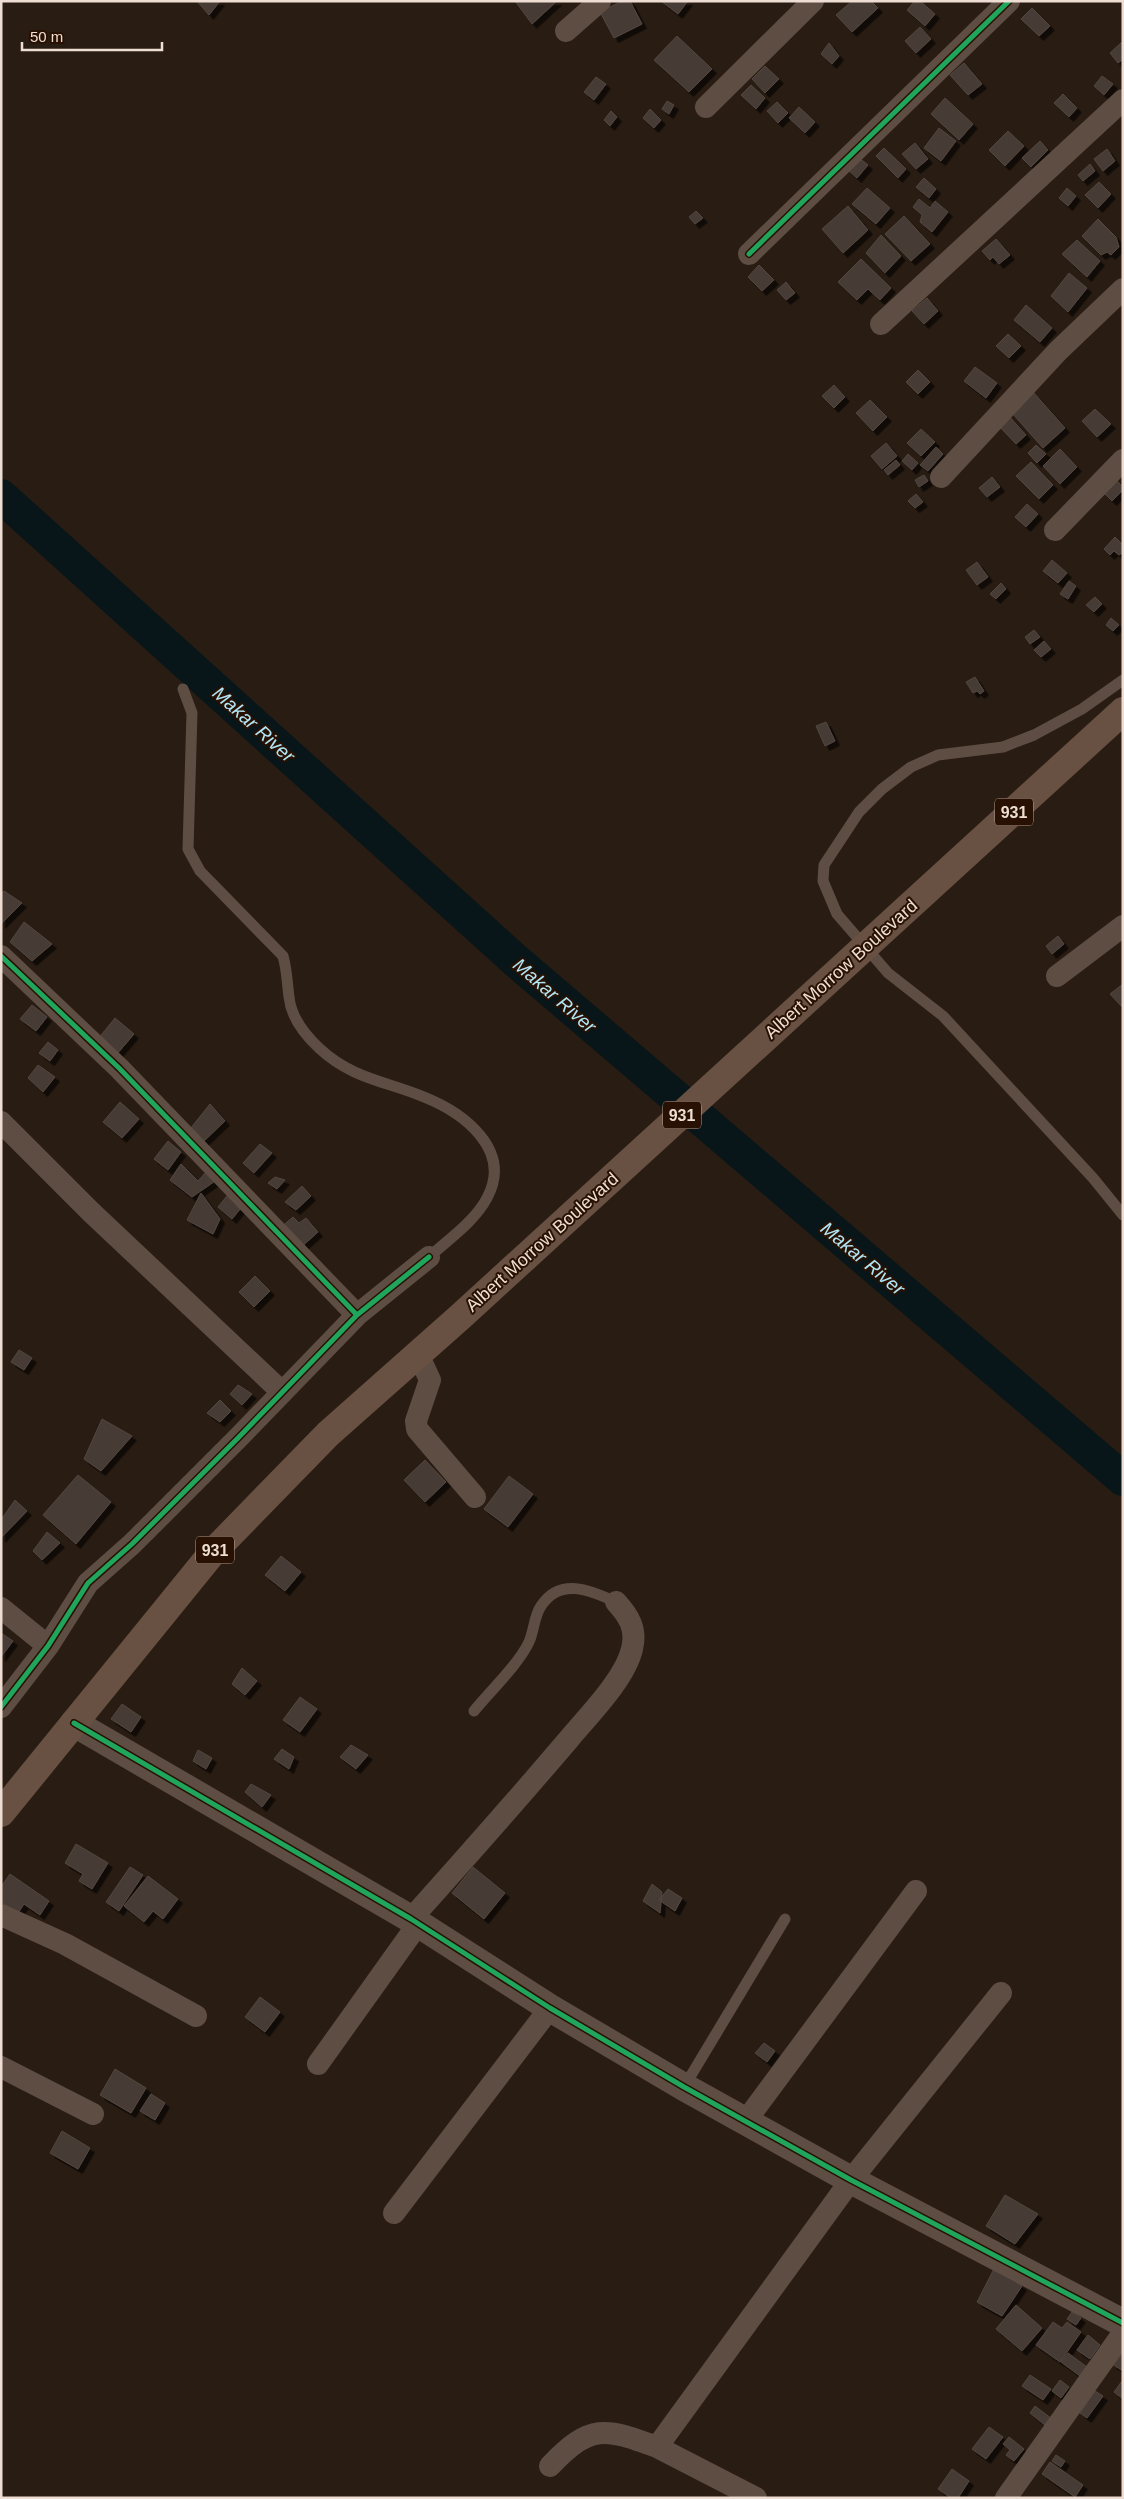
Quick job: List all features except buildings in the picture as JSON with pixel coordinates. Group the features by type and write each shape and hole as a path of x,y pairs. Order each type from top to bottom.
{"main road":[{"name":"Albert Morrow Boulevard","path":"1,1813 213,1552 328,1434 460,1317 1123,711"}],"street":[{"path":"566,31 600,1"},
{"path":"706,107 813,1"},
{"path":"749,254 1009,1"},
{"path":"881,324 1123,100"},
{"path":"942,477 1058,351 1123,289"},
{"path":"1055,530 1123,460"},
{"path":"1057,976 1123,926"},
{"path":"1,956 119,1068 357,1315"},
{"path":"1,1122 91,1212 282,1392"},
{"path":"1,1707 48,1646 88,1583 132,1544 357,1315 429,1257"},
{"path":"418,1354 430,1380 416,1421 417,1430 475,1497"},
{"path":"318,2064 415,1922 616,1680 633,1648 633,1631 629,1616 616,1602"},
{"path":"1,1608 48,1646"},
{"path":"74,1724 415,1922 550,2008 684,2088 851,2180 1123,2323"},
{"path":"746,2122 916,1891"},
{"path":"1,1915 65,1944 196,2016"},
{"path":"657,2448 851,2180 1001,1993"},
{"path":"394,2213 550,2008"},
{"path":"1,2067 93,2114"},
{"path":"1006,2498 1123,2333"},
{"path":"550,2466 581,2438 601,2432 628,2437 657,2448 756,2498"}],"lane":[{"path":"1123,680 1082,709 1034,735 1003,748 938,756 910,767 882,789 859,812 824,865 823,881 837,914 888,973 943,1016 1093,1178 1123,1215"},
{"path":"183,690 192,713 188,849 200,871 282,956 288,972 288,997 292,1014 304,1032 338,1064 370,1080 424,1096 456,1113 474,1126 490,1150 495,1179 487,1199 468,1222 429,1257"},
{"path":"474,1711 519,1656 529,1641 540,1606 554,1592 572,1587 593,1591 616,1602"},
{"path":"684,2088 785,1919"}],"waterway":[{"name":"Makar River","path":"1,496 515,960 1123,1479"}],"cycle path":[{"path":"749,254 1009,1"},
{"path":"1,956 119,1068 357,1315"},
{"path":"1,1707 48,1646 88,1583 132,1544 357,1315 429,1257"},
{"path":"74,1723 411,1919 550,2008 684,2087 851,2180 1123,2323"}]}
